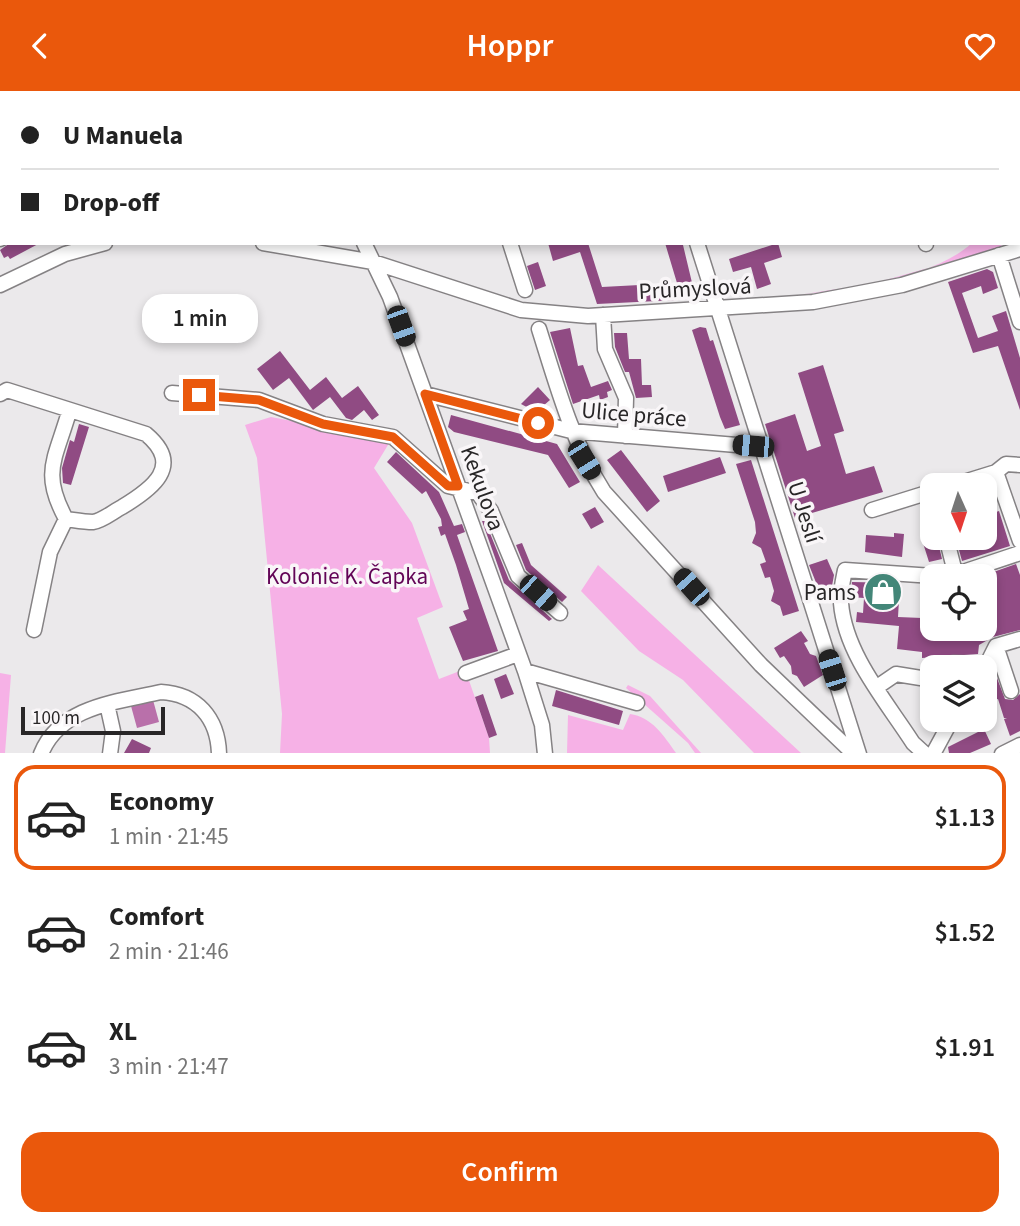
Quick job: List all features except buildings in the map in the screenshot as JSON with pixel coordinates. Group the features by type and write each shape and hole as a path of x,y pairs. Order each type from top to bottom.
{"street":[{"path":"0,285 65,254 98,245"},
{"name":"Průmyslová","path":"275,245 373,262 522,310 560,315 777,307 858,295 1020,249"},
{"name":"Kekulova","path":"366,245 390,296 524,671 542,725 545,753"},
{"path":"511,245 525,291"},
{"name":"U Jeslí","path":"698,245 857,753"},
{"path":"999,255 1020,322"},
{"path":"603,315 605,349 626,398 625,436"},
{"path":"539,330 571,432 584,460 604,492 761,665 856,753"},
{"path":"3,392 146,434 157,443 163,468 157,483 148,492 95,522 66,519"},
{"path":"172,393 259,400 323,424 393,437 448,486 458,486 478,493 491,511 518,576 560,613"},
{"name":"Ulice práce","path":"425,394 571,432 760,447"},
{"path":"66,519 53,495 49,479 69,412"},
{"path":"993,473 1006,464 1020,465"},
{"path":"996,472 1019,537"},
{"path":"872,510 920,495"},
{"path":"34,630 50,552 66,519"},
{"path":"988,564 1020,553"},
{"path":"920,575 845,570 840,600 845,628 877,687 913,743 924,753"},
{"path":"992,655 996,646 1020,639"},
{"path":"996,646 1012,691"},
{"path":"466,673 518,654"},
{"path":"524,671 637,703"},
{"path":"877,687 896,674 920,678"},
{"path":"42,753 56,728 78,713 161,692 182,695 202,708 216,729 219,753"},
{"path":"107,704 113,731 110,753"},
{"path":"934,753 945,732"},
{"path":"1004,753 1020,745"}],"green space":[{"path":"969,245 1002,247 927,268"},
{"path":"882,281 861,287 798,295 841,289"},
{"name":"Kolonie K. Čapka","path":"271,417 391,440 374,468 412,523 443,607 417,618 439,679 465,669 489,738 490,753 280,753 282,714 257,458 245,425"},
{"path":"598,565 801,753 754,753 683,680 639,651 581,591"},
{"path":"0,673 11,675 5,753 0,753"},
{"path":"628,685 650,696 701,753 695,753 688,743 626,688"},
{"path":"630,714 651,723 676,753 567,753 568,715 623,730"}],"shaded area":[{"path":"153,700 159,722 137,728 131,706"}],"place":[{"name":"Pams","path":"883,592"}],"route":[{"path":"199,395 259,400 323,424 393,437 448,486 458,486 425,394 538,423"}]}
